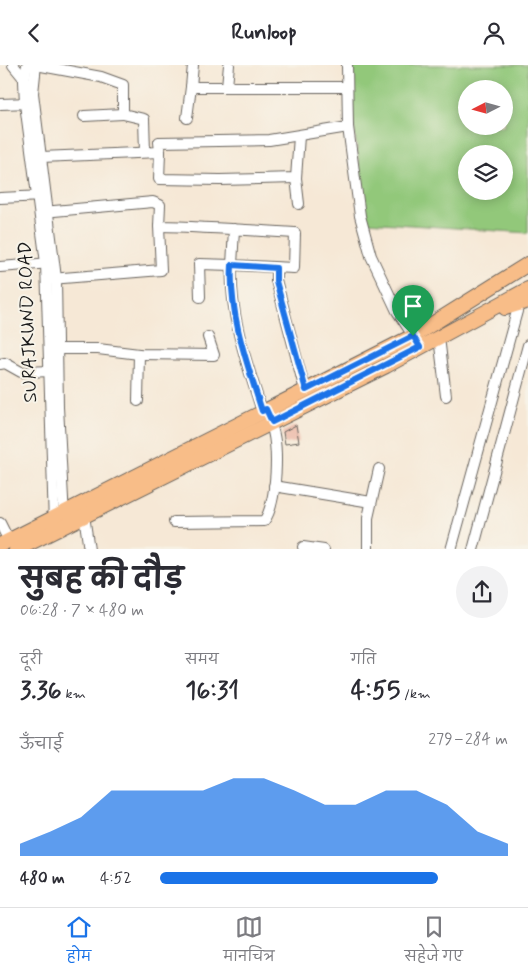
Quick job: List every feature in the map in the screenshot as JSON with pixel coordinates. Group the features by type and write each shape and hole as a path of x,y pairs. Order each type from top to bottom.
{"main road":[{"path":"59,521 84,515 271,423 417,342 528,264"},
{"path":"8,545 59,521 264,410 417,342 439,337 528,289"},
{"path":"489,309 500,310 524,303"},
{"path":"264,410 271,423"}],"street":[{"path":"13,65 28,81 36,65 101,77 123,85 124,114"},
{"name":"SURAJKUND ROAD","path":"27,65 52,278 53,407 59,521"},
{"path":"187,118 193,65"},
{"path":"226,86 229,65"},
{"path":"347,65 348,127 360,216 371,256 397,311 417,342"},
{"path":"190,87 347,87"},
{"path":"0,104 30,103 41,157 42,196 0,198"},
{"path":"84,116 124,114 144,119 145,152"},
{"path":"296,178 158,179 159,142 224,139 268,140 348,127"},
{"path":"298,204 296,178 299,136"},
{"path":"41,157 160,152"},
{"path":"44,212 153,202 160,205 161,270 52,278"},
{"path":"159,226 295,233 294,269 199,264 200,297"},
{"path":"234,229 231,298 246,360 264,410"},
{"path":"0,267 50,263"},
{"path":"276,268 276,281 306,390"},
{"path":"451,549 514,319 524,303"},
{"path":"54,350 98,349 139,354 214,355 208,337"},
{"path":"439,337 446,396"},
{"path":"473,549 528,345"},
{"path":"138,401 139,354"},
{"path":"0,364 5,363 21,372 53,371"},
{"path":"174,523 264,521 268,516 274,487 275,451 271,423"},
{"path":"368,549 368,518 379,469"},
{"path":"274,487 371,502"},
{"path":"84,515 89,549"},
{"path":"0,523 8,545"},
{"path":"303,547 324,549"}],"green space":[{"path":"352,65 528,65 528,233 367,222 353,120"}],"building":[{"path":"296,425 299,442 285,444 283,432"}],"route":[{"path":"232,265 276,268 279,294 288,320 290,337 306,390 413,336 420,347 386,366 272,422 266,409 262,411 246,360 231,298 232,265"}]}
